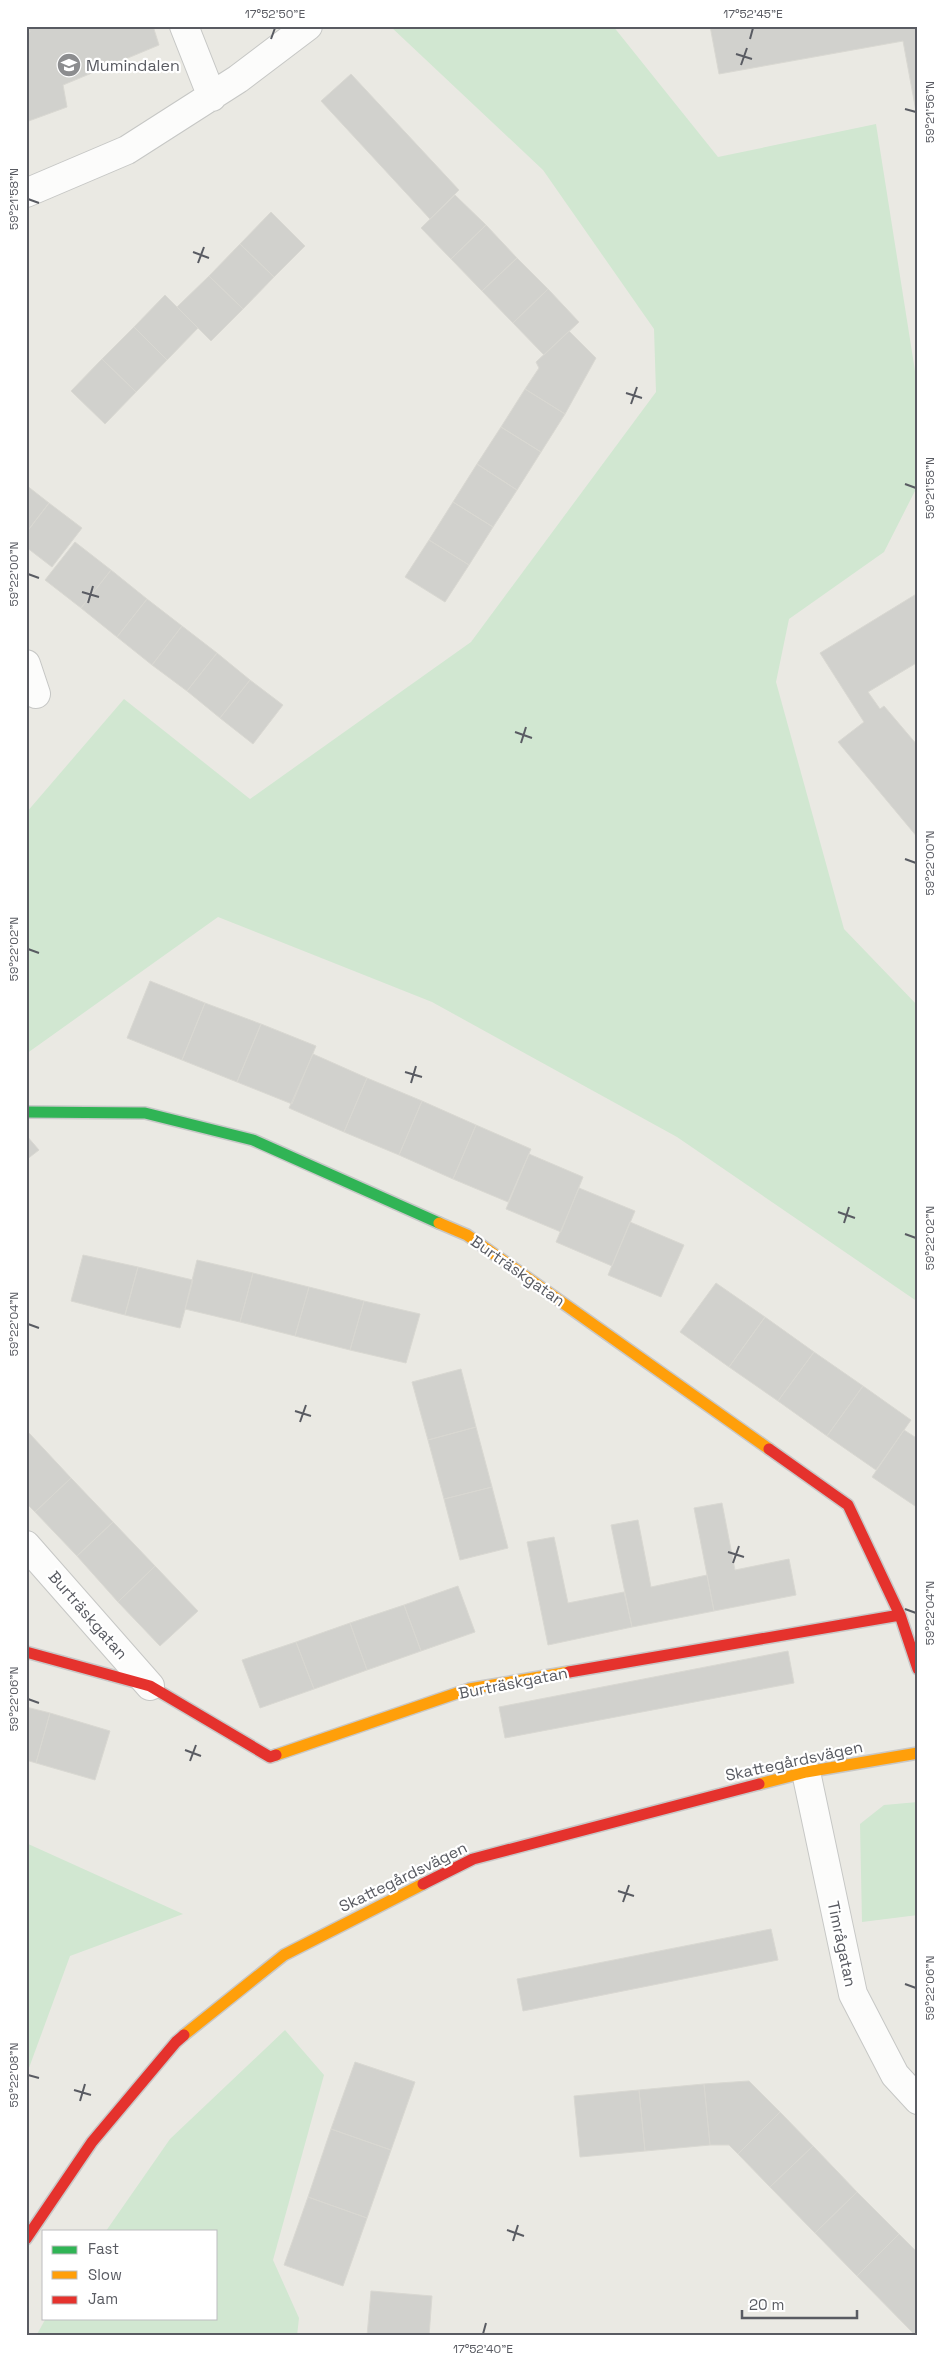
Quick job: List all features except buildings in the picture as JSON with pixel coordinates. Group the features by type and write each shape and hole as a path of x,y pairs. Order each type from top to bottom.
{"street":[{"path":"184,26 212,97"},
{"path":"26,192 127,150 212,97 308,26"},
{"path":"26,664 36,694"},
{"name":"Burträskgatan","path":"26,1112 145,1113 253,1140 467,1235 848,1505 900,1615 918,1670"},
{"name":"Burträskgatan","path":"26,1545 150,1686"},
{"name":"Burträskgatan","path":"26,1652 150,1686 270,1757 469,1689 900,1615"},
{"name":"Skattegårdsvägen","path":"26,2239 92,2142 176,2042 284,1955 473,1859 806,1772 918,1752"},
{"name":"Timrågatan","path":"806,1772 852,1994 895,2075 918,2100"}],"green space":[{"path":"390,26 613,26 718,157 876,124 918,390 918,485 884,552 789,619 776,682 844,929 918,1006 918,1302 677,1137 432,1002 218,917 26,1054 26,813 124,699 250,799 471,642 656,392 654,329 543,170"},
{"path":"918,1802 918,1915 862,1922 860,1824 884,1805"},
{"path":"26,1843 183,1914 70,1956 26,2076"},
{"path":"285,2030 324,2075 273,2260 299,2318 297,2336 36,2336 45,2320 218,2320 218,2230 107,2230 170,2139"}],"traffic: fast":[{"path":"26,1112 145,1113 253,1140 439,1223"}],"traffic: slow":[{"path":"439,1223 467,1235 769,1449"},
{"path":"276,1755 469,1689 569,1672"},
{"path":"759,1784 806,1772 918,1753"},
{"path":"184,2035 284,1955 423,1884"}],"traffic: jam":[{"path":"769,1449 848,1505 900,1615 918,1669"},
{"path":"569,1672 900,1615"},
{"path":"26,1652 150,1686 270,1757 276,1755"},
{"path":"423,1884 473,1859 759,1784"},
{"path":"26,2239 92,2142 176,2042 184,2035"}],"place":[{"name":"Mumindalen","path":"69,65"}]}
